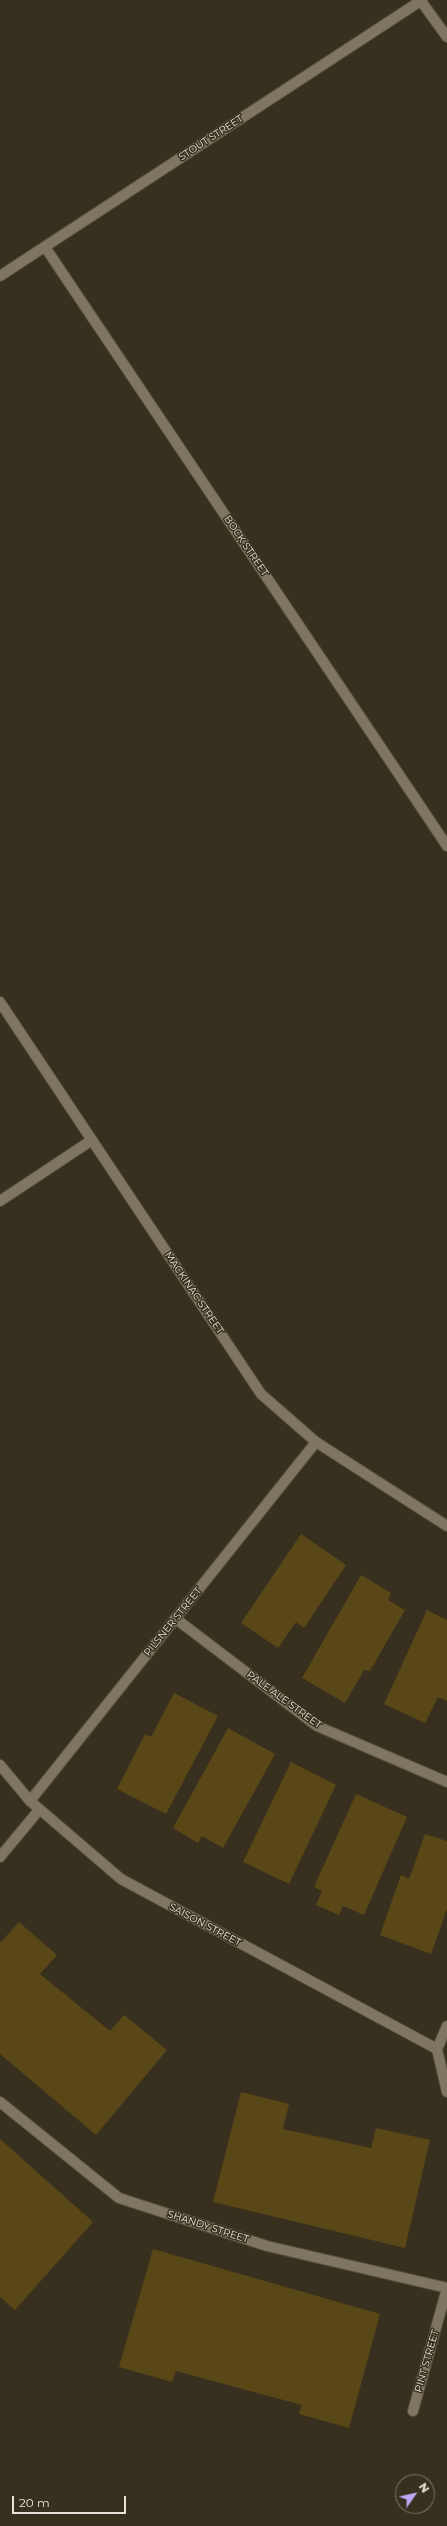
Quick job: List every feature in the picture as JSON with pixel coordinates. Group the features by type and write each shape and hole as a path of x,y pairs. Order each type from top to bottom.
{"street":[{"path":"422,0 447,37"},
{"name":"STOUT STREET","path":"0,276 422,0"},
{"name":"BOCK STREET","path":"45,247 447,846"},
{"name":"MACKINAC STREET","path":"0,1002 261,1394 316,1442 447,1526"},
{"path":"0,1201 92,1140"},
{"name":"PILSNER STREET","path":"30,1802 316,1442"},
{"name":"PALE ALE STREET","path":"176,1619 317,1726 447,1782"},
{"name":"SAISON STREET","path":"0,1765 30,1802 121,1879 437,2049"},
{"path":"0,1857 39,1810"},
{"path":"447,2026 437,2049 447,2092"},
{"name":"SHANDY STREET","path":"0,2102 119,2198 267,2246 447,2288"},
{"name":"PINT STREET","path":"413,2411 447,2288"}],"building":[{"path":"301,1534 346,1565 304,1628 296,1622 278,1648 241,1623"},
{"path":"361,1575 391,1593 388,1600 405,1610 370,1671 364,1670 345,1703 302,1678"},
{"path":"427,1610 447,1620 447,1701 438,1697 425,1723 384,1704"},
{"path":"174,1693 218,1716 166,1814 117,1789 145,1734 151,1737"},
{"path":"228,1728 275,1754 223,1848 202,1836 198,1843 173,1828"},
{"path":"291,1762 336,1785 289,1884 243,1862"},
{"path":"356,1794 407,1817 364,1915 343,1906 339,1915 316,1905 322,1891 314,1887"},
{"path":"425,1834 447,1841 447,1909 431,1954 380,1935 401,1875 409,1879"},
{"path":"19,1922 57,1955 40,1974 110,2031 124,2015 167,2050 96,2135 0,2054 0,1943"},
{"path":"241,2092 289,2104 283,2129 371,2148 376,2128 430,2140 405,2248 213,2202"},
{"path":"0,2139 93,2222 15,2310 0,2297"},
{"path":"153,2249 380,2314 349,2428 299,2414 302,2405 176,2371 172,2382 119,2367"}]}
